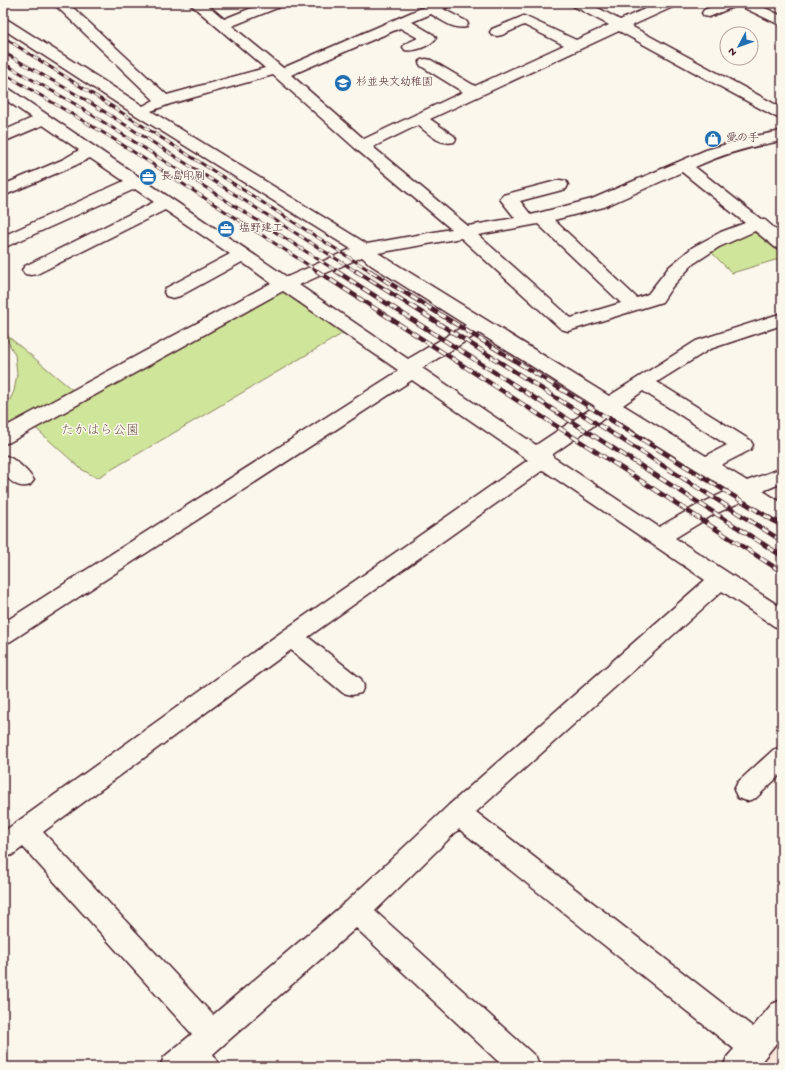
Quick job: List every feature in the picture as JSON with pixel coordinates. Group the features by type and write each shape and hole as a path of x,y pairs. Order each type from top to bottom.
{"street":[{"path":"60,3 164,101"},
{"path":"196,3 278,72 362,146 465,232 568,325 655,298 665,281 685,260 710,243 739,230 769,228"},
{"path":"222,26 277,3"},
{"path":"140,111 164,101 278,72 445,3"},
{"path":"578,3 782,114"},
{"path":"362,146 474,92 670,3"},
{"path":"709,13 732,3"},
{"path":"744,3 782,22"},
{"path":"431,9 461,24"},
{"path":"497,32 524,20 577,46"},
{"path":"401,22 429,38 410,47"},
{"path":"3,23 140,111 364,250 377,261 782,513"},
{"path":"426,63 474,92"},
{"path":"3,91 543,460 782,620"},
{"path":"3,137 44,119"},
{"path":"419,119 448,139"},
{"path":"3,438 199,328 278,286 286,284 364,250 535,220 598,203 645,181 712,153 755,141 782,136"},
{"path":"3,191 70,162 75,158 91,151"},
{"path":"684,166 769,228 782,244"},
{"path":"3,244 136,182"},
{"path":"560,185 509,199 633,304"},
{"path":"31,270 166,203"},
{"path":"172,292 242,255"},
{"path":"543,460 542,451 608,405 703,345 782,319"},
{"path":"3,635 405,376 409,367 480,324"},
{"path":"644,382 743,445 705,465"},
{"path":"3,847 291,637 543,460"},
{"path":"3,462 23,480"},
{"path":"659,538 688,519 744,489 782,475"},
{"path":"25,831 196,1055 356,911 458,813 721,579"},
{"path":"291,637 352,686"},
{"path":"747,790 782,757"},
{"path":"458,813 746,1057 782,1014"},
{"path":"356,911 525,1067"}],"shaded area":[{"path":"782,1034 782,1067 753,1067"}],"green space":[{"path":"750,232 757,233 782,254 782,258 732,273 711,252"},
{"name":"たかはら公園","path":"283,288 347,331 97,478 81,469 32,425"},
{"path":"3,332 75,392 3,431 3,414 14,391 17,374 15,355"}],"railway":[{"path":"3,37 372,272"},
{"path":"3,52 86,100 357,272"},
{"path":"3,63 75,104 338,272"},
{"path":"3,73 112,138 319,272"},
{"path":"317,271 782,572"},
{"path":"336,271 782,556"},
{"path":"356,271 782,541"},
{"path":"370,271 782,526"}],"place":[{"name":"杉並央文幼稚園","path":"343,83"},
{"name":"愛の手","path":"713,139"},
{"name":"長島印刷","path":"148,177"},
{"name":"塩野建工","path":"226,229"}]}
